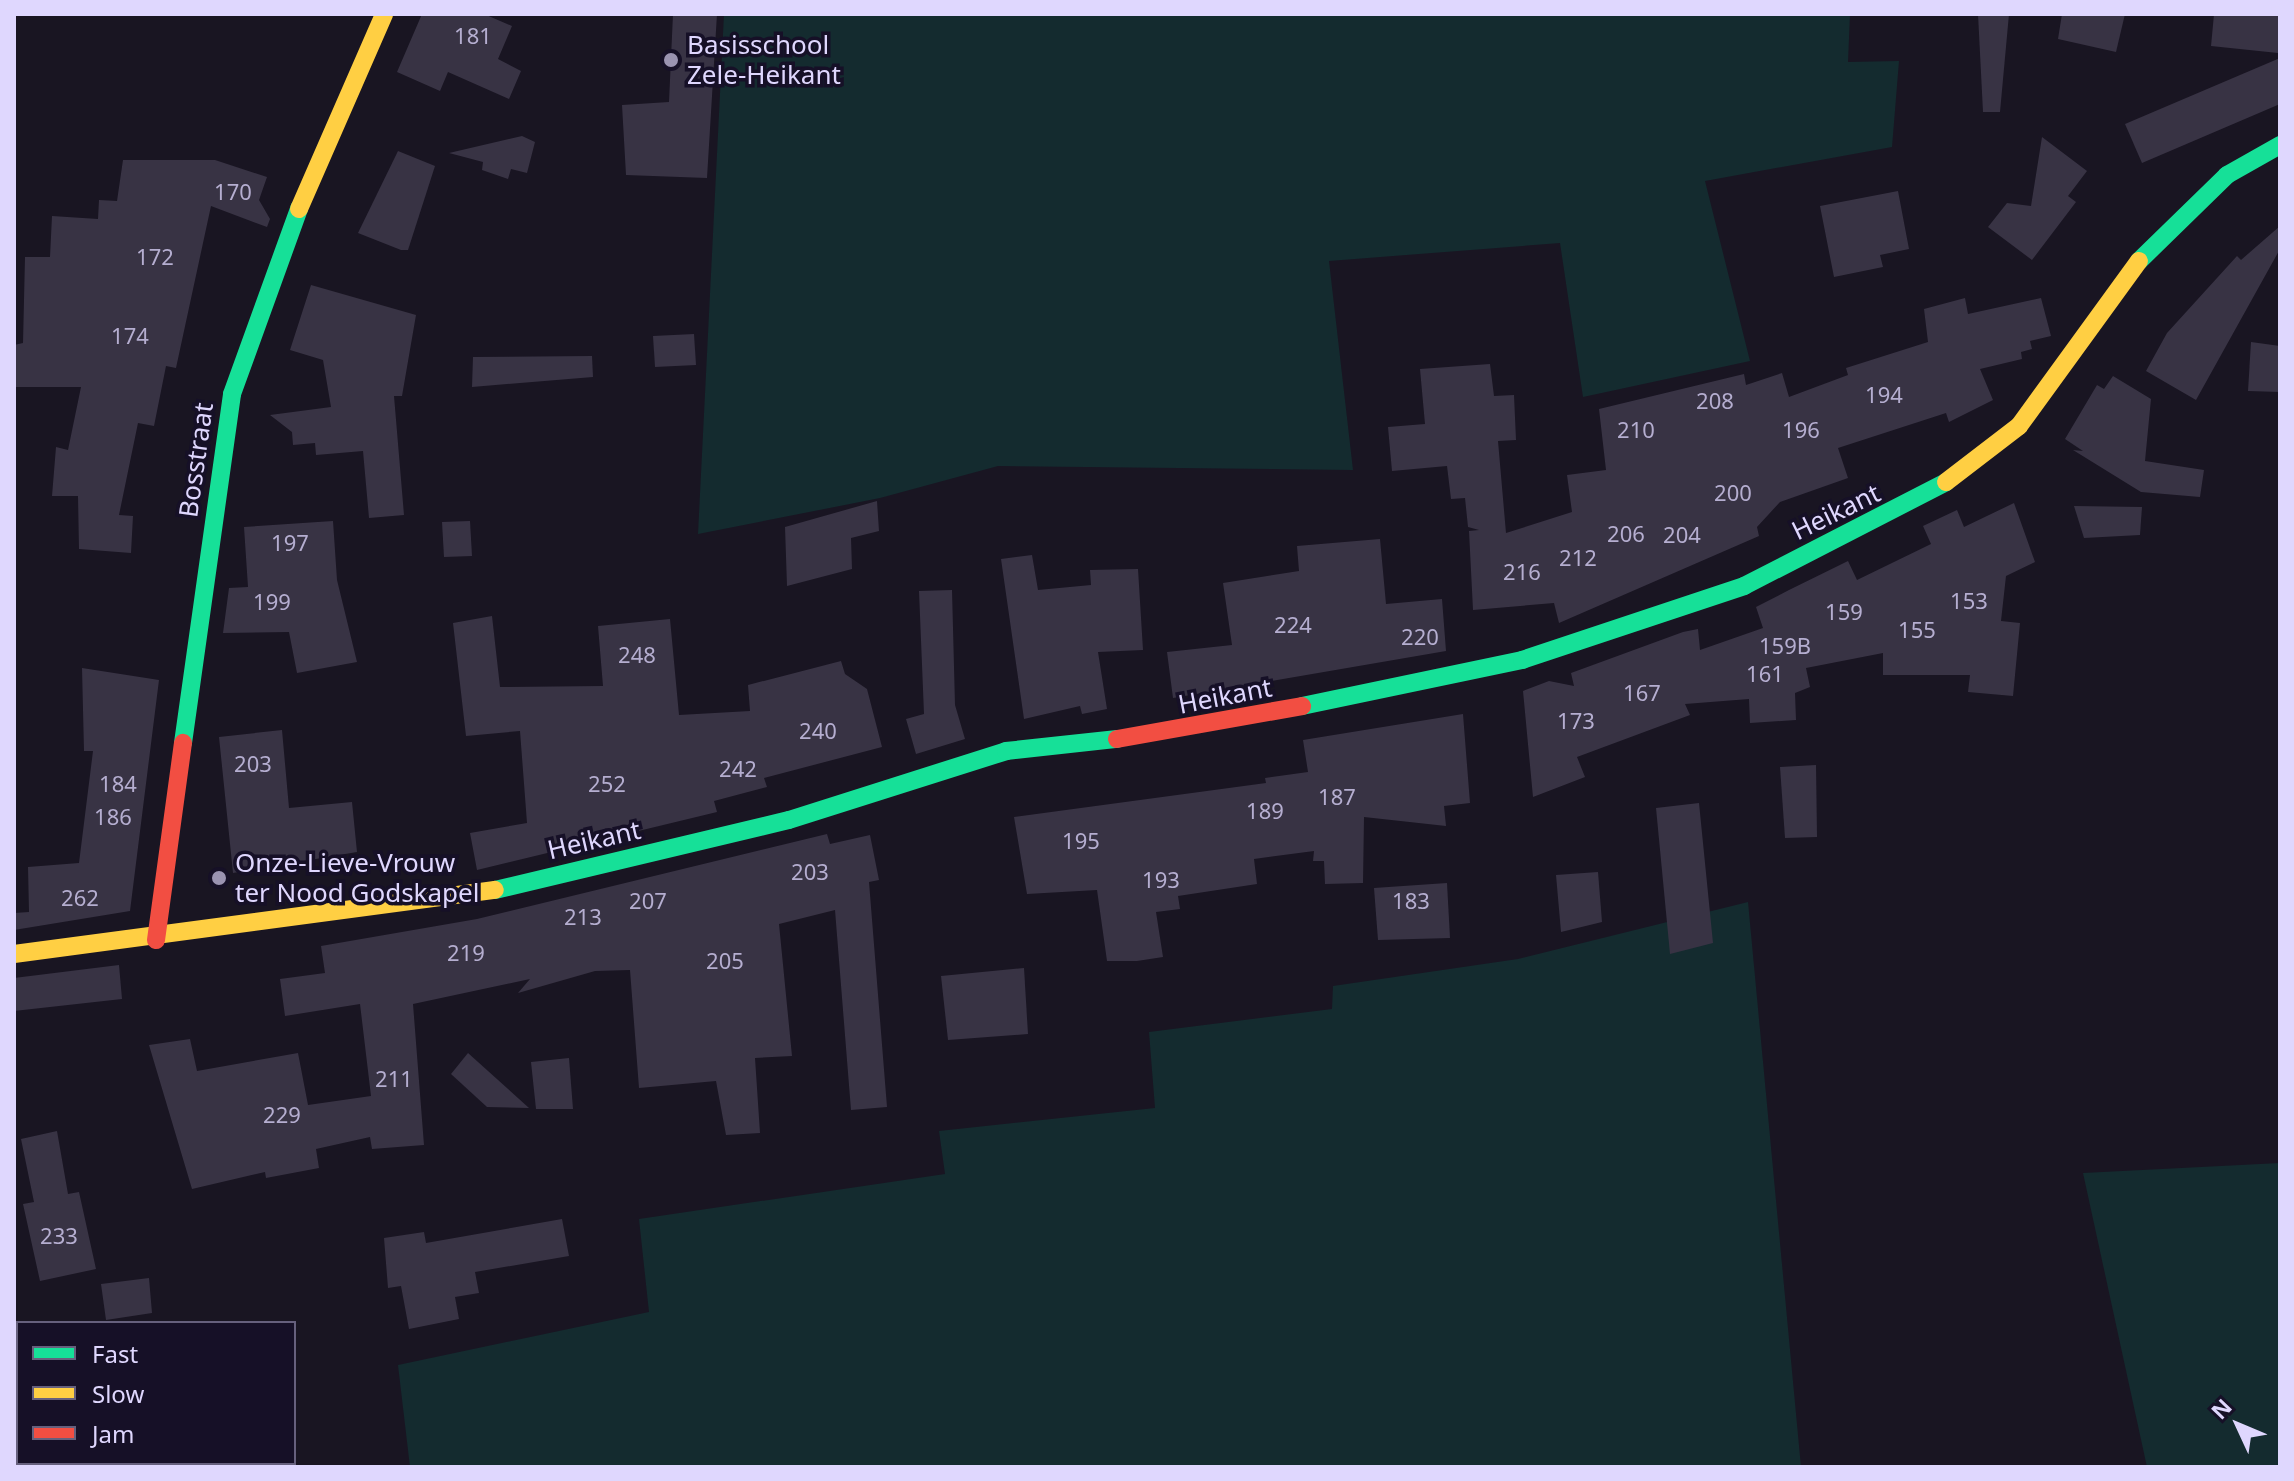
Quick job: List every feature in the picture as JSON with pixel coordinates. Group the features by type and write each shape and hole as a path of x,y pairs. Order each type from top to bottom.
{"street":[{"name":"Bosstraat","path":"156,940 232,394 316,162 384,14"},
{"name":"Heikant","path":"14,954 156,940 472,896 789,820 1006,751 1171,733 1522,660 1744,586 1967,471 2019,426 2156,238 2227,175 2280,145"}],"green space":[{"path":"724,14 1850,14 1848,62 1899,61 1892,147 1705,181 1750,361 1583,397 1560,243 1329,261 1353,470 998,466 880,498 698,534"},
{"path":"1748,902 1801,1467 410,1467 398,1365 649,1312 639,1219 945,1174 939,1131 1155,1108 1149,1032 1332,1009 1333,986 1518,959"},
{"path":"2280,1163 2280,1467 2147,1467 2083,1173"}],"building":[{"path":"422,14 484,14 512,26 498,59 521,71 509,99 448,72 440,91 397,72"},
{"name":"Basisschool Zele-Heikant","path":"673,14 717,14 707,178 626,175 622,105 669,102"},
{"path":"1978,14 2009,14 2000,112 1983,112"},
{"path":"2062,14 2125,14 2116,52 2058,39"},
{"path":"2214,14 2280,14 2278,53 2211,46"},
{"path":"2280,58 2280,104 2142,163 2125,124"},
{"path":"522,136 535,142 527,173 511,169 508,179 482,170 483,162 449,153"},
{"path":"2042,137 2087,171 2068,196 2076,202 2032,260 1988,227 2007,203 2031,206"},
{"path":"398,151 435,166 408,250 358,233"},
{"path":"123,160 215,160 267,177 259,200 270,219 267,227 211,206 176,368 166,366 154,426 138,423 119,515 133,516 131,553 79,549 78,496 52,496 56,447 68,450 81,387 14,387 14,345 23,343 25,257 50,257 52,216 98,219 99,200 117,201"},
{"path":"1898,191 1909,249 1880,255 1883,267 1834,277 1820,206"},
{"path":"2280,226 2280,249 2196,400 2146,371 2167,333 2237,256 2241,260"},
{"path":"311,285 416,315 402,396 394,396 404,515 369,518 363,451 316,455 315,443 293,445 292,432 270,415 331,407 323,360 290,350"},
{"path":"1965,298 1968,314 2041,298 2051,336 2030,341 2032,349 2021,352 2022,359 1980,369 1993,400 1949,422 1946,413 1838,448 1848,478 1780,502 1757,527 1759,536 1559,623 1554,603 1473,610 1469,531 1479,530 1468,527 1465,498 1451,499 1447,466 1392,471 1388,427 1425,424 1420,369 1490,364 1494,396 1514,395 1516,440 1498,441 1506,533 1572,512 1567,475 1606,470 1599,409 1744,374 1746,385 1782,373 1789,397 1848,375 1846,368 1928,342 1924,309"},
{"path":"694,334 696,365 655,367 653,336"},
{"path":"2251,342 2280,346 2280,392 2248,391"},
{"path":"592,356 593,377 472,387 473,357"},
{"path":"2113,376 2151,399 2145,461 2204,470 2200,497 2141,492 2073,450 2083,451 2065,439 2097,385 2104,389"},
{"path":"877,501 879,531 851,538 852,569 787,586 785,527"},
{"path":"2014,503 2035,562 2006,576 2001,621 2020,623 2013,696 1968,692 1970,675 1883,675 1883,653 1806,668 1810,687 1795,693 1796,720 1750,723 1749,699 1685,704 1690,715 1577,757 1585,777 1533,797 1523,691 1549,681 1574,686 1571,673 1683,632 1698,629 1700,650 1763,628 1756,607 1789,590 1848,561 1857,580 1931,544 1923,526 1957,510 1964,527"},
{"path":"2074,506 2142,507 2140,535 2084,538"},
{"path":"333,521 337,580 357,662 297,673 289,632 223,633 229,588 248,587 244,527"},
{"path":"470,521 472,556 444,557 442,522"},
{"path":"1380,539 1386,604 1442,599 1446,651 1173,698 1167,652 1232,645 1223,583 1299,571 1297,546"},
{"path":"1032,555 1038,590 1091,585 1090,570 1138,569 1143,650 1098,652 1107,709 1082,714 1080,706 1024,719 1001,559"},
{"path":"952,590 955,705 965,739 916,754 906,719 924,714 919,591"},
{"path":"492,616 500,687 603,686 598,626 670,619 679,715 750,711 748,685 841,661 845,674 867,689 882,747 764,778 767,787 714,801 717,812 477,870 470,833 527,823 520,731 466,736 453,623"},
{"path":"82,668 159,680 130,911 14,930 14,913 29,912 28,867 79,863 93,751 84,751"},
{"path":"1463,714 1470,803 1444,806 1446,826 1364,817 1363,883 1325,884 1324,861 1313,861 1314,851 1254,859 1257,884 1178,896 1180,909 1156,912 1163,957 1137,961 1107,961 1097,890 1027,894 1014,817 1266,783 1265,778 1308,772 1303,740"},
{"path":"282,730 289,808 352,802 357,852 233,873 219,737"},
{"path":"1816,765 1817,837 1785,838 1780,767"},
{"path":"1699,803 1713,943 1670,954 1656,808"},
{"path":"827,834 830,844 870,835 879,880 869,882 887,1107 851,1110 835,910 779,924 792,1056 755,1058 760,1133 726,1135 716,1081 639,1088 630,970 595,971 518,993 530,979 413,1004 424,1145 372,1149 370,1137 316,1149 319,1168 266,1178 265,1172 192,1189 149,1045 190,1039 197,1071 298,1053 308,1105 371,1096 360,1004 285,1016 280,979 325,973 321,946 477,919"},
{"path":"1598,872 1602,922 1561,932 1556,875"},
{"path":"1447,883 1450,938 1378,940 1374,888"},
{"path":"119,965 122,999 14,1011 14,978"},
{"path":"1024,968 1028,1034 948,1040 941,976"},
{"path":"468,1053 529,1108 487,1107 451,1074"},
{"path":"569,1058 573,1109 536,1109 531,1062"},
{"path":"57,1131 68,1194 79,1192 96,1269 40,1281 23,1204 34,1202 21,1139"},
{"path":"562,1219 569,1256 475,1272 479,1293 455,1297 459,1319 409,1329 401,1286 388,1288 384,1238 424,1232 426,1243"},
{"path":"149,1278 152,1313 106,1320 101,1284"}],"traffic: fast":[{"path":"2139,261 2227,175 2280,145"},
{"path":"183,743 232,394 299,209"},
{"path":"1302,706 1522,660 1744,586 1946,482"},
{"path":"495,890 789,820 1006,751 1117,739"}],"traffic: slow":[{"path":"299,209 384,14"},
{"path":"1946,482 2019,426 2139,261"},
{"path":"14,954 495,890"}],"traffic: jam":[{"path":"1117,739 1302,706"},
{"path":"156,940 183,743"}],"place":[{"name":"Basisschool Zele-Heikant","path":"671,60"},
{"name":"Onze-Lieve-Vrouw ter Nood Godskapel","path":"219,878"}]}
